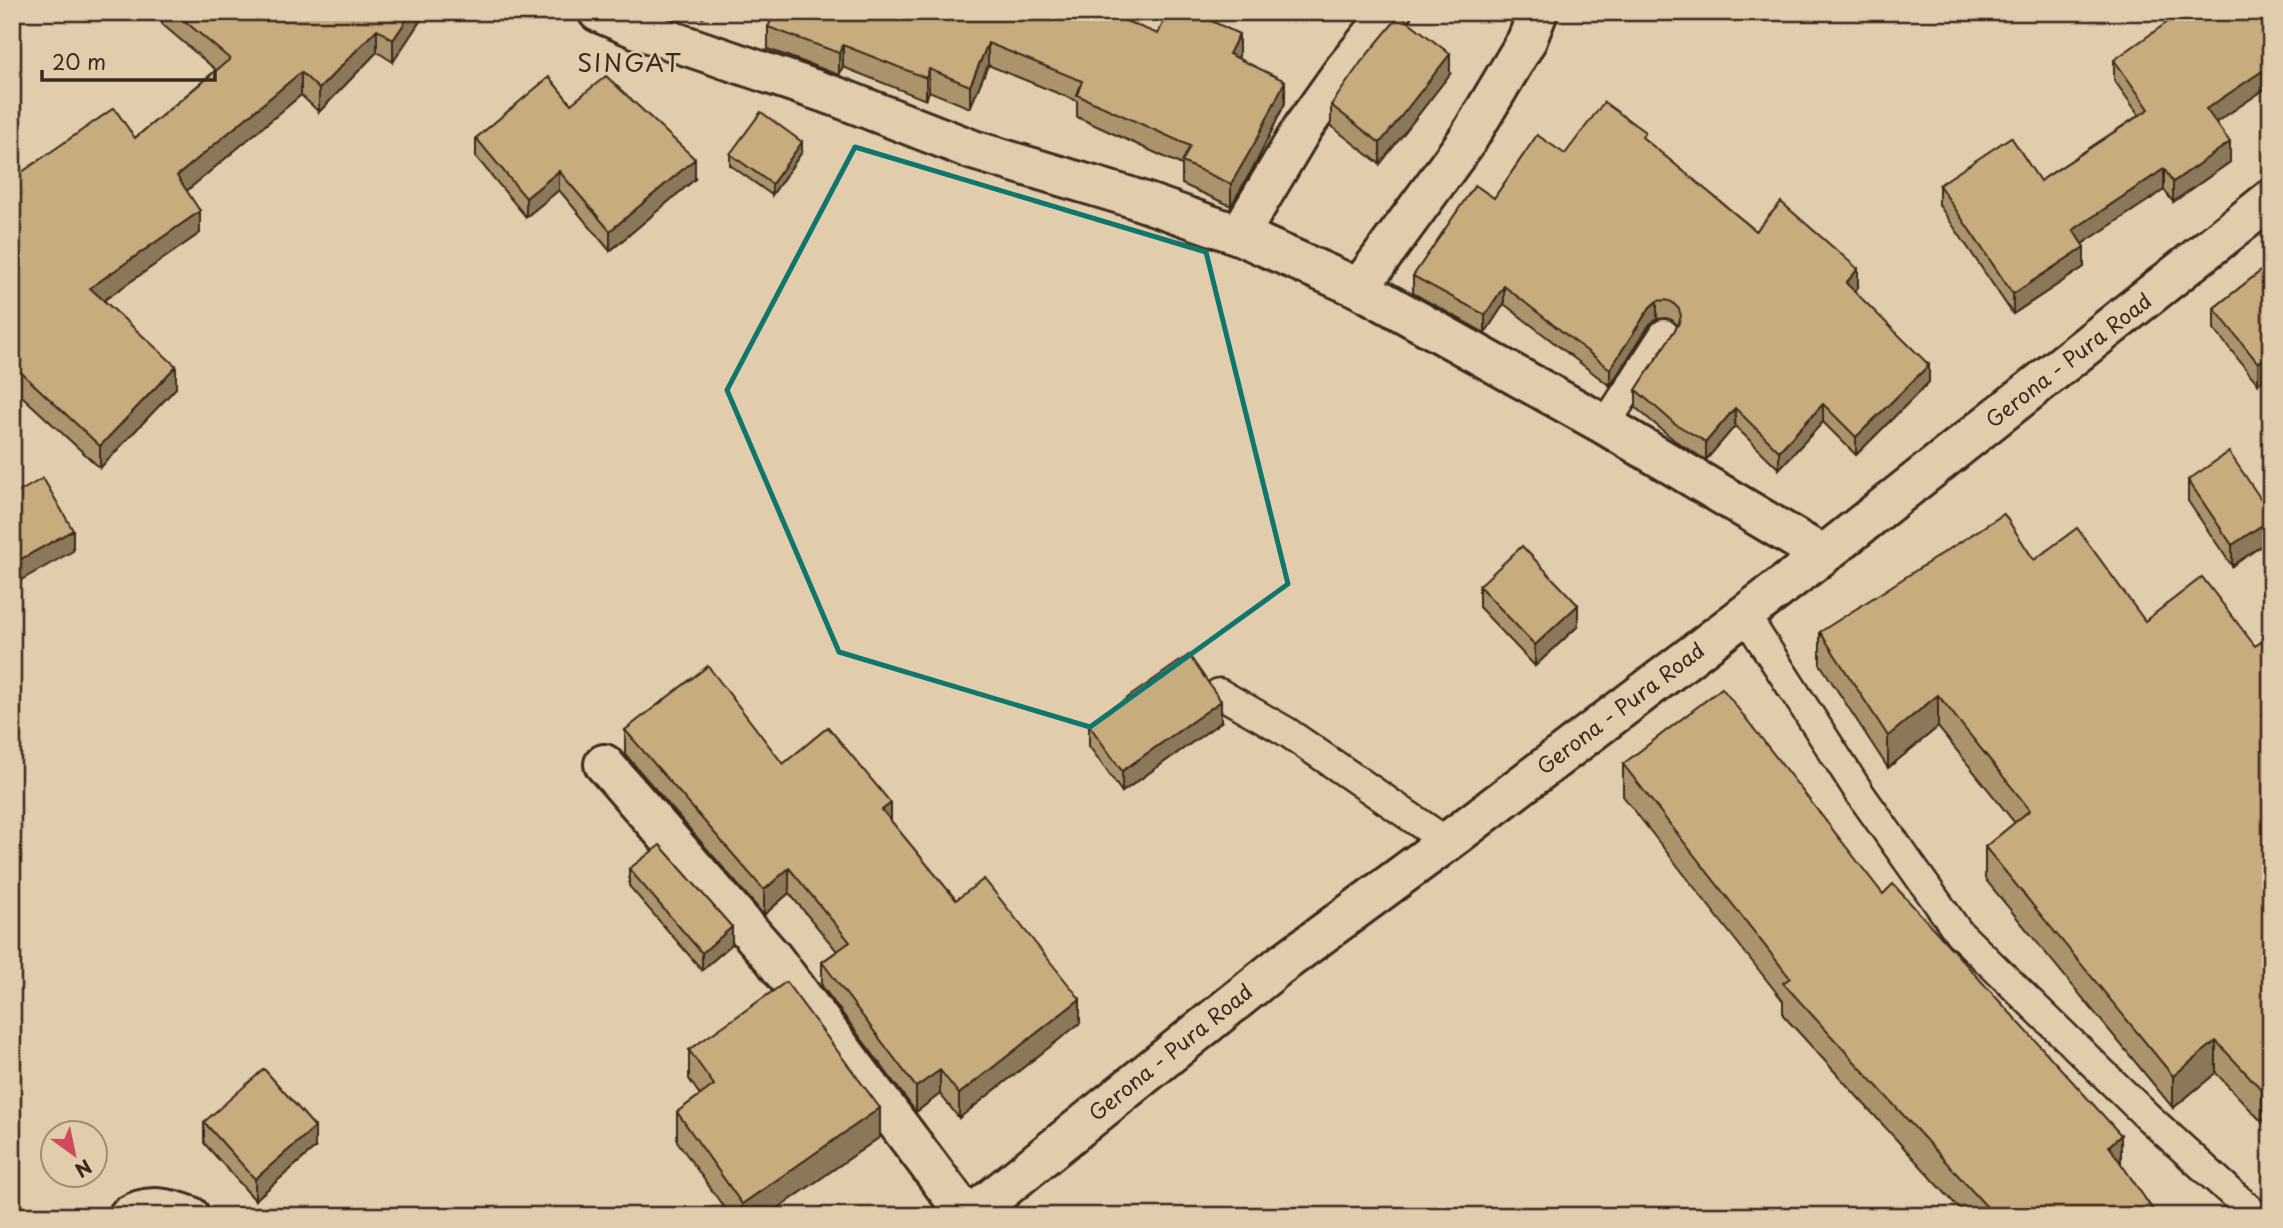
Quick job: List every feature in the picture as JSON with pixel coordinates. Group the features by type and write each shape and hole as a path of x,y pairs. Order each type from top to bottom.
{"street":[{"path":"598,12 640,30 840,98 973,150 1127,196 1239,235 1359,288 1605,425 1823,555"},
{"path":"1239,235 1302,129 1344,69 1391,12"},
{"path":"1359,288 1468,139 1527,40 1538,12"},
{"name":"Gerona - Pura Road","path":"968,1216 1279,966 1447,842 1823,555 2271,199"},
{"path":"604,764 773,958 968,1216"},
{"path":"128,1216 137,1210 166,1207 190,1216"}],"lane":[{"path":"1605,425 1664,334"},
{"path":"1745,615 1861,795 1959,933 2148,1117 2257,1216"},
{"path":"1219,693 1287,732 1447,842"}],"highlighted area":[{"path":"855,147 1206,252 1288,584 1090,727 839,652 727,390"}],"building":[{"path":"174,12 412,12 393,40 377,29 319,89 301,72 177,176 200,211 90,288 176,366 100,446 12,364 12,179 114,108 135,138 230,59"},
{"path":"775,12 1103,12 1158,34 1168,12 1193,12 1239,34 1229,54 1285,81 1257,139 1231,184 1182,162 1190,146 1077,95 1082,81 988,43 970,86 929,69 926,78 843,45 839,53 768,27"},
{"path":"2182,12 2271,12 2271,65 2206,109 2230,142 2173,182 2164,169 2073,230 2084,247 2013,294 1939,185 2011,137 2040,181 2149,109 2114,60"},
{"path":"1400,15 1450,54 1380,143 1331,105 1361,62"},
{"path":"606,76 695,159 610,231 559,171 526,198 476,138 549,77 571,104"},
{"path":"1604,102 1645,132 1642,137 1756,231 1781,202 1858,269 1846,283 1929,365 1856,437 1823,404 1779,451 1735,408 1706,442 1674,423 1636,390 1678,325 1681,316 1679,309 1672,302 1657,301 1650,307 1610,369 1504,286 1485,315 1413,276 1475,185 1494,198 1537,135 1565,154"},
{"path":"761,112 802,142 772,184 730,154"},
{"path":"2271,263 2271,353 2258,363 2214,308"},
{"path":"2229,452 2271,514 2271,519 2232,545 2188,480"},
{"path":"43,478 73,530 12,564 12,496"},
{"path":"2004,514 2034,560 2077,528 2145,621 2202,577 2255,646 2271,636 2271,1082 2262,1090 2216,1041 2173,1076 1985,847 2030,810 1938,695 1888,736 1820,632"},
{"path":"1522,546 1578,605 1535,645 1479,586"},
{"path":"1189,655 1221,701 1122,771 1089,725"},
{"path":"708,666 783,764 828,727 891,803 882,810 956,900 984,879 1080,999 959,1094 940,1070 916,1087 822,962 850,942 789,868 764,890 625,730"},
{"path":"1722,688 1883,894 1893,884 2121,1135 2109,1146 2157,1216 1995,1216 1783,983 1790,978 1623,764"},
{"path":"660,845 732,927 702,953 629,869"},
{"path":"786,982 880,1108 742,1204 677,1112 714,1085 689,1050"},
{"path":"264,1069 315,1127 255,1179 204,1122"}],"district":[{"name":"SINGAT","path":"630,64"}]}
